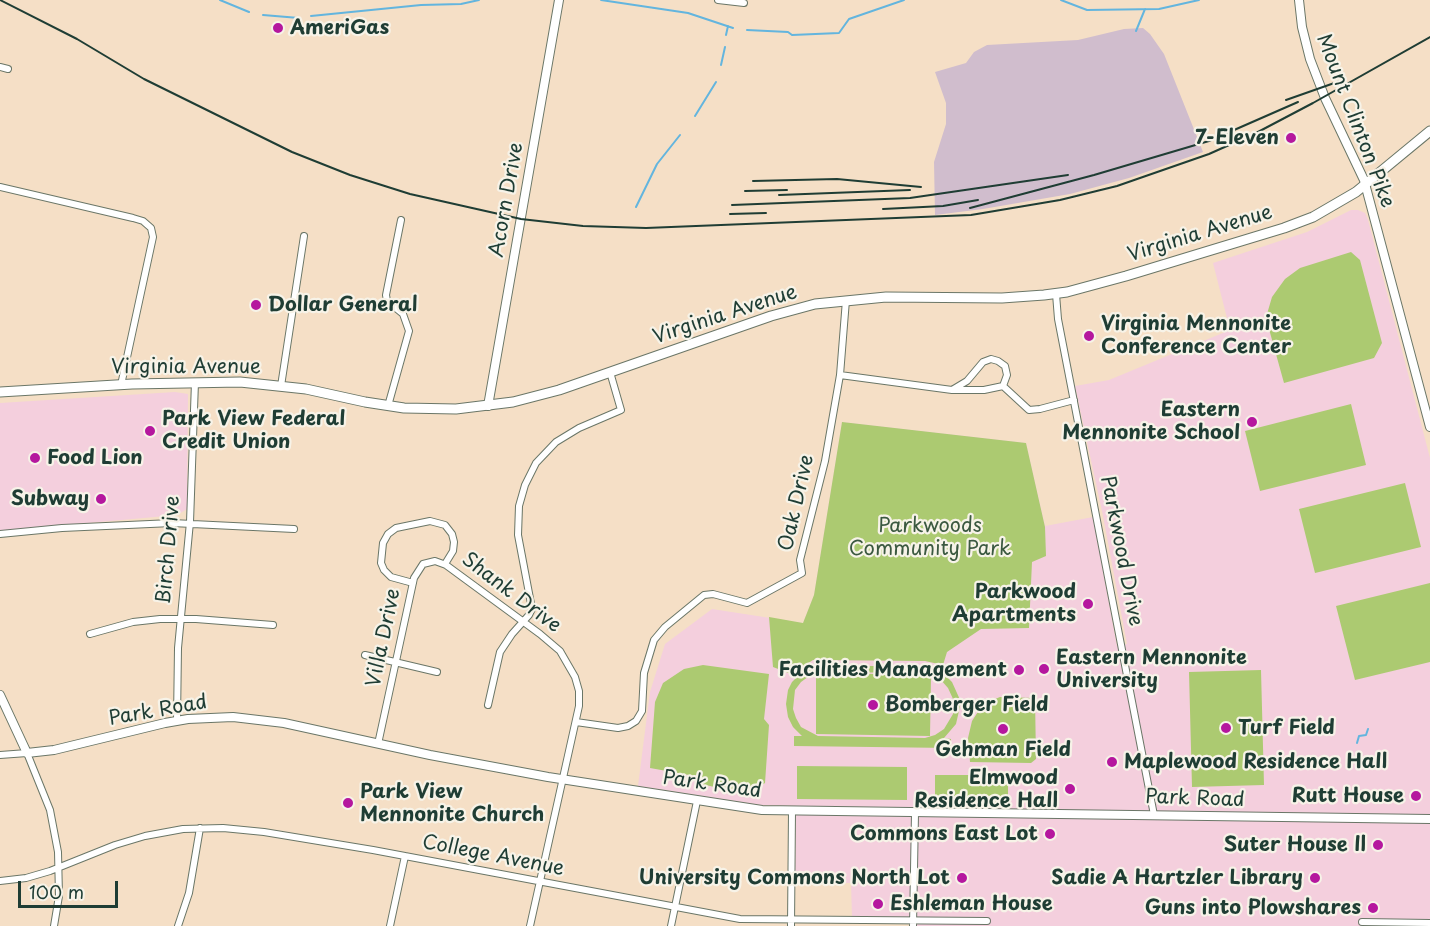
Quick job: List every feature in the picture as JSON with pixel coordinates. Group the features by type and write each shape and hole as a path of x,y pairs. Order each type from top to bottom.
{"main road":[{"name":"Virginia Avenue","path":"0,392 121,385 240,382 281,386 388,406 440,409 488,406 543,395 779,313 815,304 904,296 1002,298 1056,294 1136,273 1299,223 1336,205 1365,185 1430,131"}],"street":[{"name":"Acorn Drive","path":"488,406 559,0"},
{"path":"718,0 744,3"},
{"name":"Mount Clinton Pike","path":"1299,0 1302,27 1310,58 1325,98 1365,185 1430,427"},
{"path":"0,67 8,69"},
{"path":"0,187 133,218 148,224 151,228 153,237 121,385"},
{"path":"388,406 409,331 403,314 387,301 386,295 401,220"},
{"path":"281,386 304,236"},
{"name":"Parkwood Drive","path":"1056,294 1058,319 1154,815"},
{"name":"Oak Drive","path":"576,722 618,728 636,721 642,711 644,674 654,640 663,628 704,596 713,594 747,603 802,573 800,560 825,461 840,375 846,300"},
{"path":"952,390 966,381 983,362 991,359 1005,366 1007,375 1003,386"},
{"path":"488,705 500,652 530,615 532,607 519,542 519,506 525,485 536,463 555,442 579,428 621,410 610,372"},
{"path":"840,375 952,390 984,390 1003,386"},
{"name":"Birch Drive","path":"177,720 178,648 190,523 195,382"},
{"path":"1003,386 1029,410 1074,400"},
{"path":"412,583 388,575 382,567 380,554 383,543 393,530 430,521 445,525 451,532 454,542 453,551 445,564"},
{"path":"0,534 101,525 190,523 294,529"},
{"name":"Villa Drive","path":"378,744 412,583 423,564 435,561 445,564"},
{"name":"Shank Drive","path":"445,564 558,649 572,668 579,691 576,722 530,926"},
{"path":"90,634 135,621 180,619 273,625"},
{"path":"365,655 437,672"},
{"path":"0,695 51,810 58,852 59,896 54,926"},
{"name":"Park Road","path":"0,754 54,750 177,720 234,717 263,720 462,761 755,809 1430,819"},
{"path":"671,926 697,801"},
{"path":"791,923 792,811"},
{"path":"913,924 915,813"},
{"path":"178,926 189,893 200,828"},
{"name":"College Avenue","path":"0,881 26,878 58,868 132,839 171,831 227,828 405,856 740,919 791,923 913,924 987,921"},
{"path":"390,926 405,856"},
{"path":"1362,922 1430,923"}],"shaded area":[{"path":"1143,28 1164,54 1203,152 1129,178 1070,194 935,215 934,162 946,124 946,103 935,72 966,63 974,52 987,45 1078,40 1124,29"},
{"name":"Eastern Mennonite University","path":"1351,210 1365,213 1368,220 1430,458 1430,926 917,926 917,917 852,917 851,883 795,882 796,806 761,805 638,786 650,692 665,644 712,609 803,623 814,595 842,422 1026,443 1045,526 1093,517 1117,646 1127,644 1075,386 1109,380 1230,330 1213,263 1307,232"},
{"path":"175,392 188,394 187,509 177,515 0,531 0,403"}],"green space":[{"path":"1351,252 1360,260 1382,343 1374,358 1284,383 1269,329 1267,314 1272,297 1285,279 1300,268"},
{"path":"1351,404 1366,465 1260,491 1245,431"},
{"name":"Parkwoods Community Park","path":"842,422 1026,443 1045,527 1046,556 1032,562 1029,628 981,629 947,652 943,665 925,661 813,660 791,674 773,667 769,617 803,623 814,595"},
{"path":"1405,483 1421,547 1315,573 1299,509"},
{"path":"1430,583 1430,662 1355,680 1336,606"},
{"path":"703,665 769,674 764,719 769,725 765,783 746,795 698,783 700,777 650,768 655,702 663,683 684,669"},
{"name":"Bomberger Field","path":"820,665 926,667 941,671 952,682 961,702 956,724 944,738 951,739 951,748 794,746 794,736 802,736 793,727 788,717 786,704 788,690 801,673","holes":["819,672 932,675 941,680 954,701 953,714 944,729 935,735 925,738 818,736 801,727 793,709 795,690 801,682 816,673 816,734 930,736 931,676"]},
{"name":"Turf Field","path":"1261,670 1264,785 1192,787 1189,672"},
{"name":"Gehman Field","path":"1000,697 1035,698 1036,759 1031,763 970,762 968,738 972,721 983,704"},
{"path":"797,766 907,767 907,800 797,799"},
{"path":"935,775 1008,775 1008,805 935,804"}],"waterway":[{"path":"220,0 249,12"},
{"path":"311,16 421,5 461,4 479,0"},
{"path":"601,0 688,13 733,28"},
{"path":"747,30 788,32 792,35 839,33 849,19 904,0"},
{"path":"1061,0 1087,10 1159,9 1199,0"},
{"path":"1136,31 1145,9"},
{"path":"263,15 299,18"},
{"path":"726,35 728,26"},
{"path":"721,65 725,47"},
{"path":"695,116 716,82"},
{"path":"636,207 657,164 680,135"},
{"path":"1357,743 1359,736 1366,735 1368,729"}],"railway":[{"path":"0,0 77,39 144,79 292,152 350,175 410,194 521,219 583,226 646,228 971,215 1060,200 1117,186 1209,154 1256,133 1313,103 1430,37"},
{"path":"1286,100 1340,81"},
{"path":"970,208 1209,141 1298,102"},
{"path":"732,205 910,198 1068,175"},
{"path":"753,181 837,179 921,187"},
{"path":"745,191 787,190"},
{"path":"779,195 910,190"},
{"path":"883,209 943,206 978,200"},
{"path":"730,214 766,213"}],"place":[{"name":"AmeriGas","path":"278,28"},
{"name":"7-Eleven","path":"1291,138"},
{"name":"Dollar General","path":"256,305"},
{"name":"Virginia Mennonite Conference Center","path":"1089,336"},
{"name":"Eastern Mennonite School","path":"1252,422"},
{"name":"Park View Federal Credit Union","path":"150,431"},
{"name":"Food Lion","path":"35,458"},
{"name":"Subway","path":"101,499"},
{"name":"Parkwood Apartments","path":"1088,604"},
{"name":"Eastern Mennonite University","path":"1044,669"},
{"name":"Facilities Management","path":"1019,670"},
{"name":"Bomberger Field","path":"873,705"},
{"name":"Turf Field","path":"1226,728"},
{"name":"Gehman Field","path":"1003,729"},
{"name":"Maplewood Residence Hall","path":"1112,762"},
{"name":"Elmwood Residence Hall","path":"1070,789"},
{"name":"Rutt House","path":"1416,796"},
{"name":"Park View Mennonite Church","path":"348,803"},
{"name":"Commons East Lot","path":"1050,834"},
{"name":"Suter House ll","path":"1378,845"},
{"name":"University Commons North Lot","path":"962,878"},
{"name":"Sadie A Hartzler Library","path":"1315,878"},
{"name":"Eshleman House","path":"878,904"},
{"name":"Guns into Plowshares","path":"1373,908"}]}
